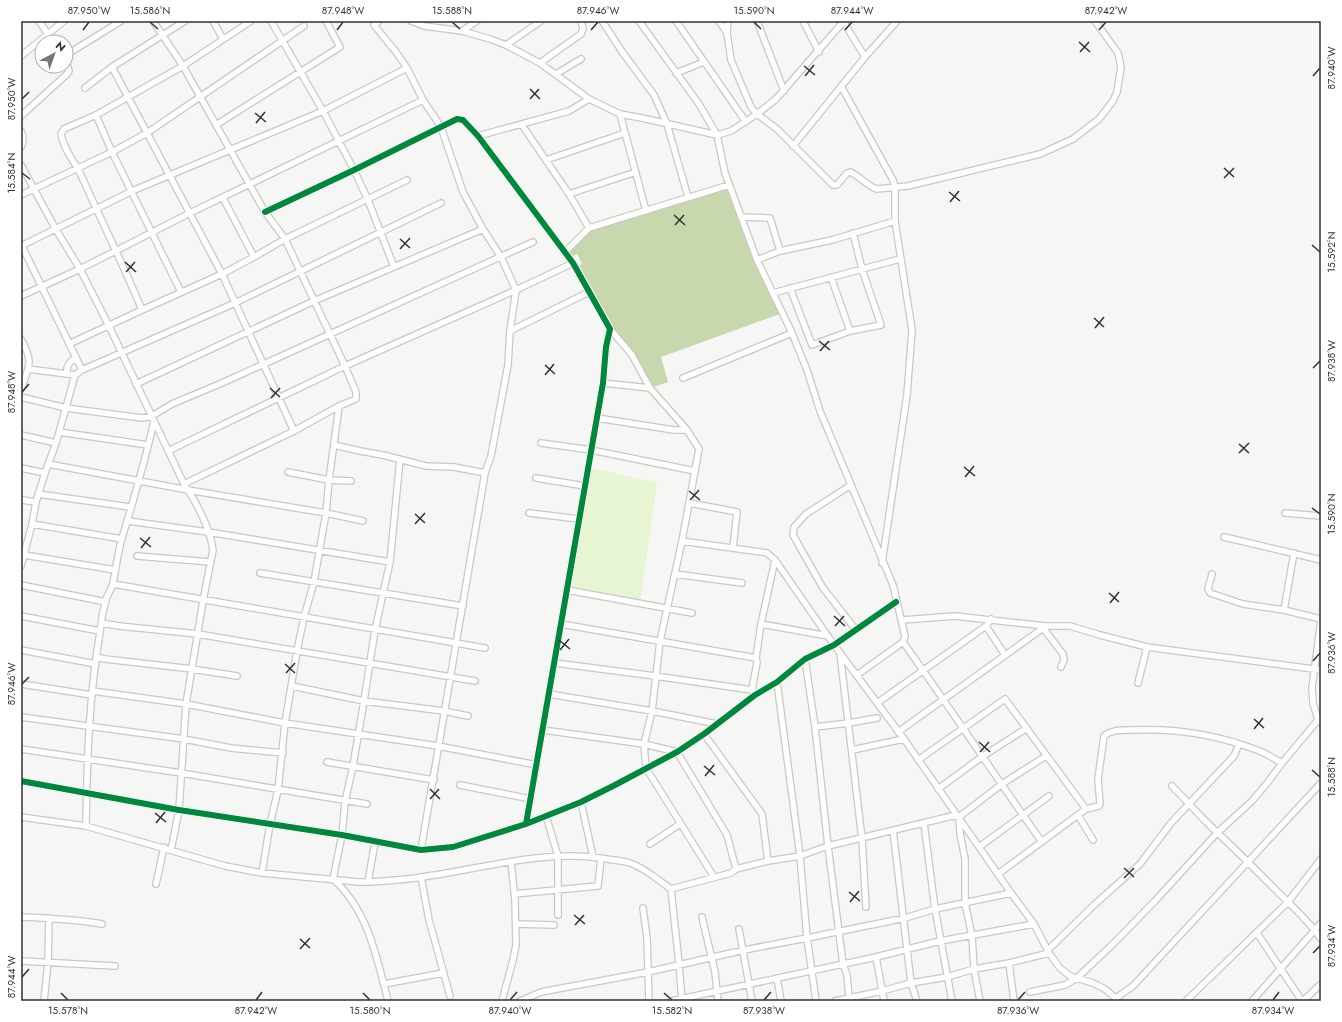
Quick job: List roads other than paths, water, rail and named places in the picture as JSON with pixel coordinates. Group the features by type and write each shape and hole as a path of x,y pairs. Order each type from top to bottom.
{"street":[{"path":"39,21 47,34 64,21"},
{"path":"74,50 121,21"},
{"path":"153,21 183,66 265,212 285,239 356,392 356,399 339,406 294,431 184,484"},
{"path":"85,88 112,67 185,21"},
{"path":"213,21 223,39"},
{"path":"142,310 117,251 78,169 62,140 61,134 64,129 96,115 183,66 251,21"},
{"path":"271,21 323,111 354,170 368,200 394,267"},
{"path":"216,125 340,47 326,21"},
{"path":"379,21 374,25 407,68 423,100 441,127 463,192 483,229 501,257 516,290 510,331 508,365 491,456 485,473 421,850"},
{"path":"413,21 424,26 462,31 506,45 540,63 589,99 620,114 717,135 731,131 746,122 784,91 844,21 865,57"},
{"path":"462,31 477,21"},
{"path":"506,45 541,21"},
{"path":"540,63 581,34 583,29 581,21"},
{"path":"602,21 623,53 654,95 667,124 688,197"},
{"path":"640,21 699,104 717,135 725,173 757,260 792,333 807,370 820,411 882,563 893,585 905,636 903,642 857,675"},
{"path":"676,21 746,122"},
{"path":"719,21 727,33"},
{"path":"728,21 727,33 731,60 751,107 757,114 778,129 832,185 837,185 847,173 850,172 859,176 872,188 877,189 908,186 1040,154 1073,139 1099,119 1113,102 1118,92 1121,68 1118,53 1095,21"},
{"path":"757,21 784,91"},
{"path":"804,21 819,52"},
{"path":"793,146 865,57 897,21"},
{"path":"21,195 78,169 147,133 281,40 304,26"},
{"path":"21,56 34,45"},
{"path":"556,74 581,58"},
{"path":"676,73 704,62"},
{"path":"112,67 222,274 294,431"},
{"path":"82,370 21,245 132,191 323,111 407,68"},
{"path":"21,116 67,74"},
{"path":"841,86 893,180 895,187 895,222 912,330 907,394 882,563"},
{"path":"478,136 569,111 589,99"},
{"path":"21,296 117,251 190,213 423,100"},
{"path":"620,114 646,211"},
{"path":"96,115 151,234 181,292"},
{"path":"265,212 460,118 466,122 478,136 565,252 573,263 610,329 632,355 650,388 687,430 699,448 669,608 660,641 652,711 644,744 646,768 714,877"},
{"path":"522,125 569,194 589,228"},
{"path":"21,131 24,136 22,145"},
{"path":"546,160 625,133"},
{"path":"21,164 55,228 80,269 109,326 184,484 194,498 208,532 213,550 186,704 178,810 171,850"},
{"path":"569,194 636,172"},
{"path":"70,344 222,274 285,239 407,180"},
{"path":"565,252 589,228 729,184"},
{"path":"223,198 254,257"},
{"path":"21,566 38,494 56,443 75,375 82,370 122,354 235,303 441,203"},
{"path":"741,217 770,218 780,251"},
{"path":"757,260 780,251 832,240 895,222"},
{"path":"136,384 314,302 483,229"},
{"path":"790,288 812,345 850,331 881,325 862,269 853,233"},
{"path":"86,826 90,727 96,657 100,631 106,602 113,584 130,507 140,481 153,419 172,404 264,365 533,242"},
{"path":"773,293 900,259"},
{"path":"168,451 345,366 573,263"},
{"path":"831,278 850,331"},
{"path":"510,331 589,292"},
{"path":"526,824 590,450 603,383 606,347 610,329"},
{"path":"682,378 792,333"},
{"path":"21,389 28,369 29,356 22,342"},
{"path":"67,374 66,369 68,364 76,358"},
{"path":"28,369 75,375"},
{"path":"603,383 650,388"},
{"path":"21,397 66,408 153,419"},
{"path":"262,873 270,824 278,790 285,723 297,651 304,617 314,582 326,513 339,406"},
{"path":"597,418 674,430 687,430"},
{"path":"59,432 148,445"},
{"path":"21,435 56,443"},
{"path":"541,443 590,450 695,471"},
{"path":"334,445 426,466 454,467 485,473"},
{"path":"332,879 342,835 345,802 353,766 375,630 390,562 400,459"},
{"path":"48,464 188,490 326,513 363,521"},
{"path":"21,468 45,473"},
{"path":"288,472 329,480 351,481"},
{"path":"536,478 585,486"},
{"path":"851,485 806,514 794,527 793,535 823,588 856,630"},
{"path":"38,494 130,507"},
{"path":"21,500 36,502"},
{"path":"689,503 737,512 733,548"},
{"path":"529,513 579,519"},
{"path":"1285,513 1321,516"},
{"path":"128,521 208,532 390,562"},
{"path":"32,524 122,539"},
{"path":"21,532 28,534"},
{"path":"1224,536 1321,560"},
{"path":"682,540 767,553 775,560 834,645 904,739 1034,924 1048,952 1060,968 1070,976 1093,983 1105,989 1117,999 1133,986 1321,783"},
{"path":"1284,610 1294,553"},
{"path":"24,555 115,570"},
{"path":"137,556 210,562"},
{"path":"753,693 761,624 775,560"},
{"path":"260,573 463,606"},
{"path":"675,574 742,583"},
{"path":"1030,992 1065,985 1077,978 1112,946 1217,833 1252,801 1282,763 1320,721 1313,703 1312,688 1313,669 1321,620 1284,610 1243,604 1210,593 1208,589 1212,574"},
{"path":"113,584 203,601 485,648"},
{"path":"21,585 106,602"},
{"path":"567,590 692,613"},
{"path":"21,781 178,810 342,835 421,850 453,847 526,824 581,802 677,752 717,724 753,693 777,682 805,659 834,645 896,602"},
{"path":"21,616 100,631"},
{"path":"902,620 955,616 991,619 1045,627 1070,626 1147,646 1321,670"},
{"path":"878,703 986,626 991,619"},
{"path":"102,623 198,634 371,662 475,681"},
{"path":"561,624 756,658"},
{"path":"761,624 828,636"},
{"path":"986,626 1005,655"},
{"path":"898,732 1045,627"},
{"path":"1045,627 1063,654 1064,660 1062,667"},
{"path":"903,642 1042,842"},
{"path":"1138,683 1147,646"},
{"path":"21,650 96,664"},
{"path":"840,652 862,839 866,907"},
{"path":"96,657 237,676"},
{"path":"805,659 815,727 843,964 847,975 850,998"},
{"path":"554,663 655,676 753,693"},
{"path":"777,682 800,856 807,938 816,1001"},
{"path":"21,684 186,704 285,723 438,746 537,765"},
{"path":"292,686 364,701 444,711 468,716"},
{"path":"549,694 652,711 717,724"},
{"path":"918,760 1005,699 1086,809"},
{"path":"21,717 184,739 231,748 283,753"},
{"path":"815,727 877,718"},
{"path":"938,789 983,756 1026,728"},
{"path":"998,874 1086,809 1099,806 1098,779 1104,736 1113,731 1148,729 1190,732 1224,739 1258,750 1282,763"},
{"path":"543,730 644,744 677,752 727,835 736,869"},
{"path":"704,734 762,814 768,861"},
{"path":"852,750 904,739"},
{"path":"835,1001 911,983 947,977 974,969 1009,963 1048,952 1094,905 1140,864 1171,823 1234,756 1239,744"},
{"path":"21,749 88,760 181,772 345,802 367,804"},
{"path":"671,890 731,873 736,869 768,861 800,856 828,846 952,816 959,817 1002,784 1046,756"},
{"path":"327,762 434,780"},
{"path":"460,785 531,799"},
{"path":"1172,786 1190,803 1217,833 1248,861 1316,930 1321,939"},
{"path":"979,847 1022,814 1049,796"},
{"path":"581,802 593,857"},
{"path":"1078,815 1093,840"},
{"path":"546,816 558,856 558,915"},
{"path":"21,817 86,826 164,847 226,866 262,873 368,882 421,878 511,862 558,856 593,857 617,860 636,866 671,890 682,1000"},
{"path":"959,817 964,859 965,903 972,936 974,969 980,1001"},
{"path":"924,823 934,909 952,1001"},
{"path":"650,844 680,824"},
{"path":"893,830 905,918 911,983 917,1001"},
{"path":"368,882 375,842"},
{"path":"156,884 164,847"},
{"path":"514,894 598,886 601,859"},
{"path":"1186,1001 1288,902 1321,859"},
{"path":"502,1001 516,945 516,924 511,862"},
{"path":"421,878 429,920 450,996"},
{"path":"332,879 344,889 353,901 366,925 374,946 388,1001"},
{"path":"520,1001 542,992 648,972 744,950 905,918 934,909 1011,893"},
{"path":"643,908 647,938 649,1001"},
{"path":"21,917 84,921 102,924"},
{"path":"702,917 712,957 718,1001"},
{"path":"44,1001 48,962 49,918"},
{"path":"1252,1001 1321,923"},
{"path":"516,924 554,925"},
{"path":"671,1001 682,1000 717,991 876,957 940,940 972,936 1034,924"},
{"path":"739,929 752,1001"},
{"path":"1257,933 1302,1001 1321,984"},
{"path":"876,957 884,1001"},
{"path":"21,961 115,966"},
{"path":"1009,963 1014,1001"},
{"path":"384,984 443,973"},
{"path":"776,978 781,1001"}]}
